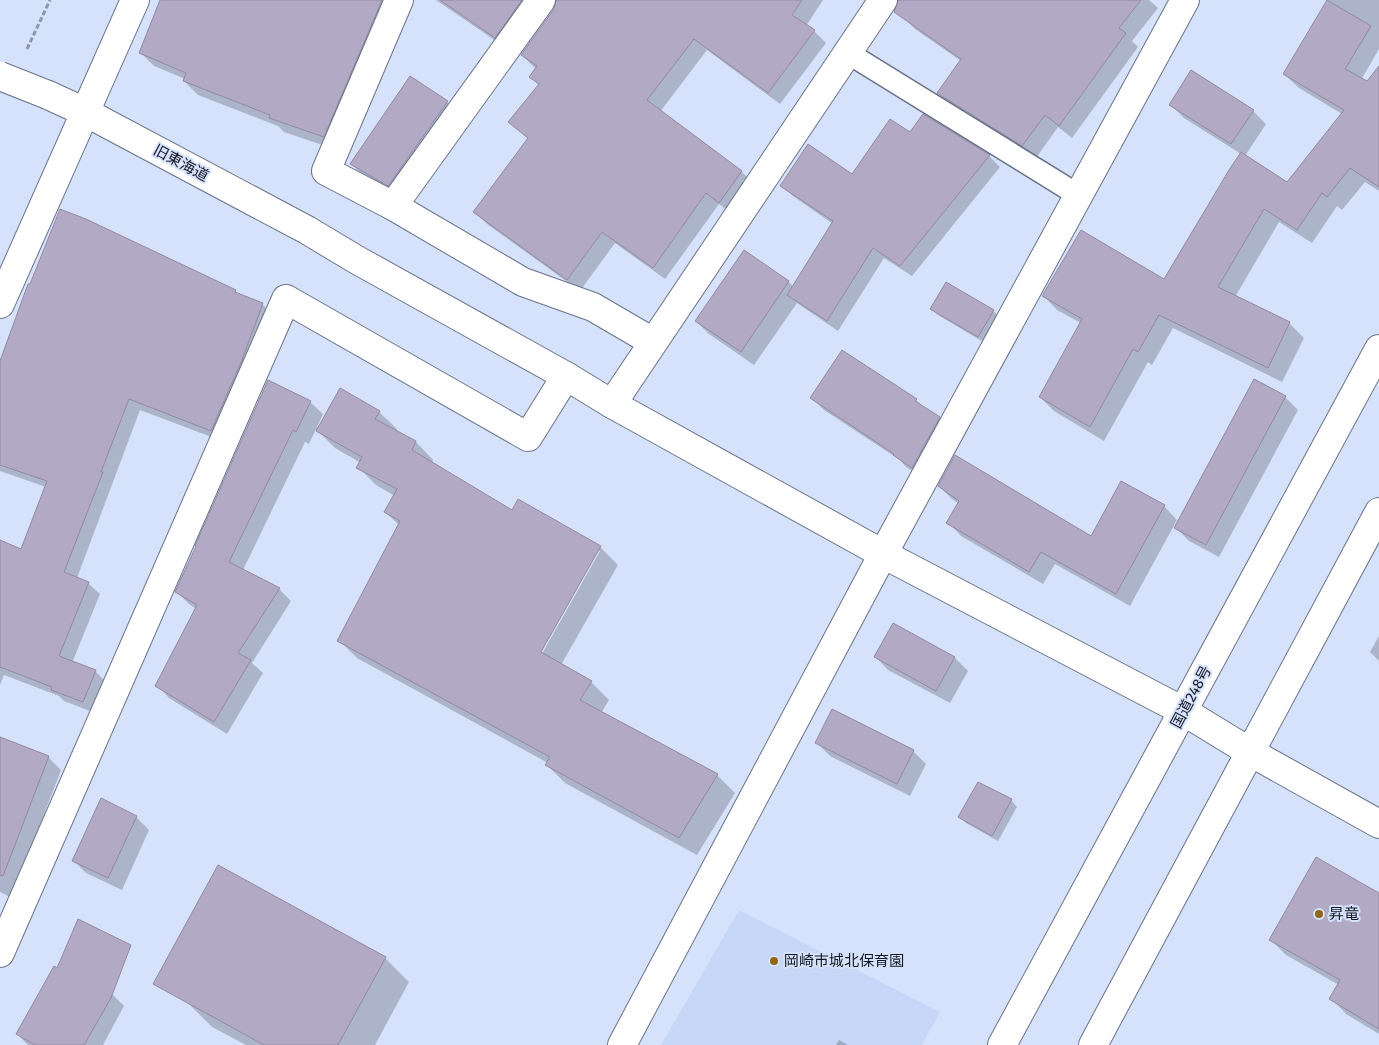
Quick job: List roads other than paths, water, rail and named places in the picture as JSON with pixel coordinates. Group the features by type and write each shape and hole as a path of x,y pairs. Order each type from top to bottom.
{"main road":[{"path":"0,304 135,0"},
{"path":"399,0 326,171 393,206 524,282 593,307 653,342"},
{"path":"393,206 541,0"},
{"path":"612,404 883,0"},
{"path":"622,1045 883,554 1185,0"},
{"name":"旧東海道","path":"0,76 85,112 306,230 566,376 612,404 883,554 1183,711 1250,752 1379,824"},
{"path":"0,953 286,300 528,437 566,376"},
{"name":"国道248号","path":"1002,1045 1379,349"},
{"path":"1093,1045 1379,512"}],"lane":[{"path":"848,53 1078,195"}],"place":[{"name":"昇竜","path":"1319,914"},
{"name":"岡崎市城北保育園","path":"774,961"}]}
